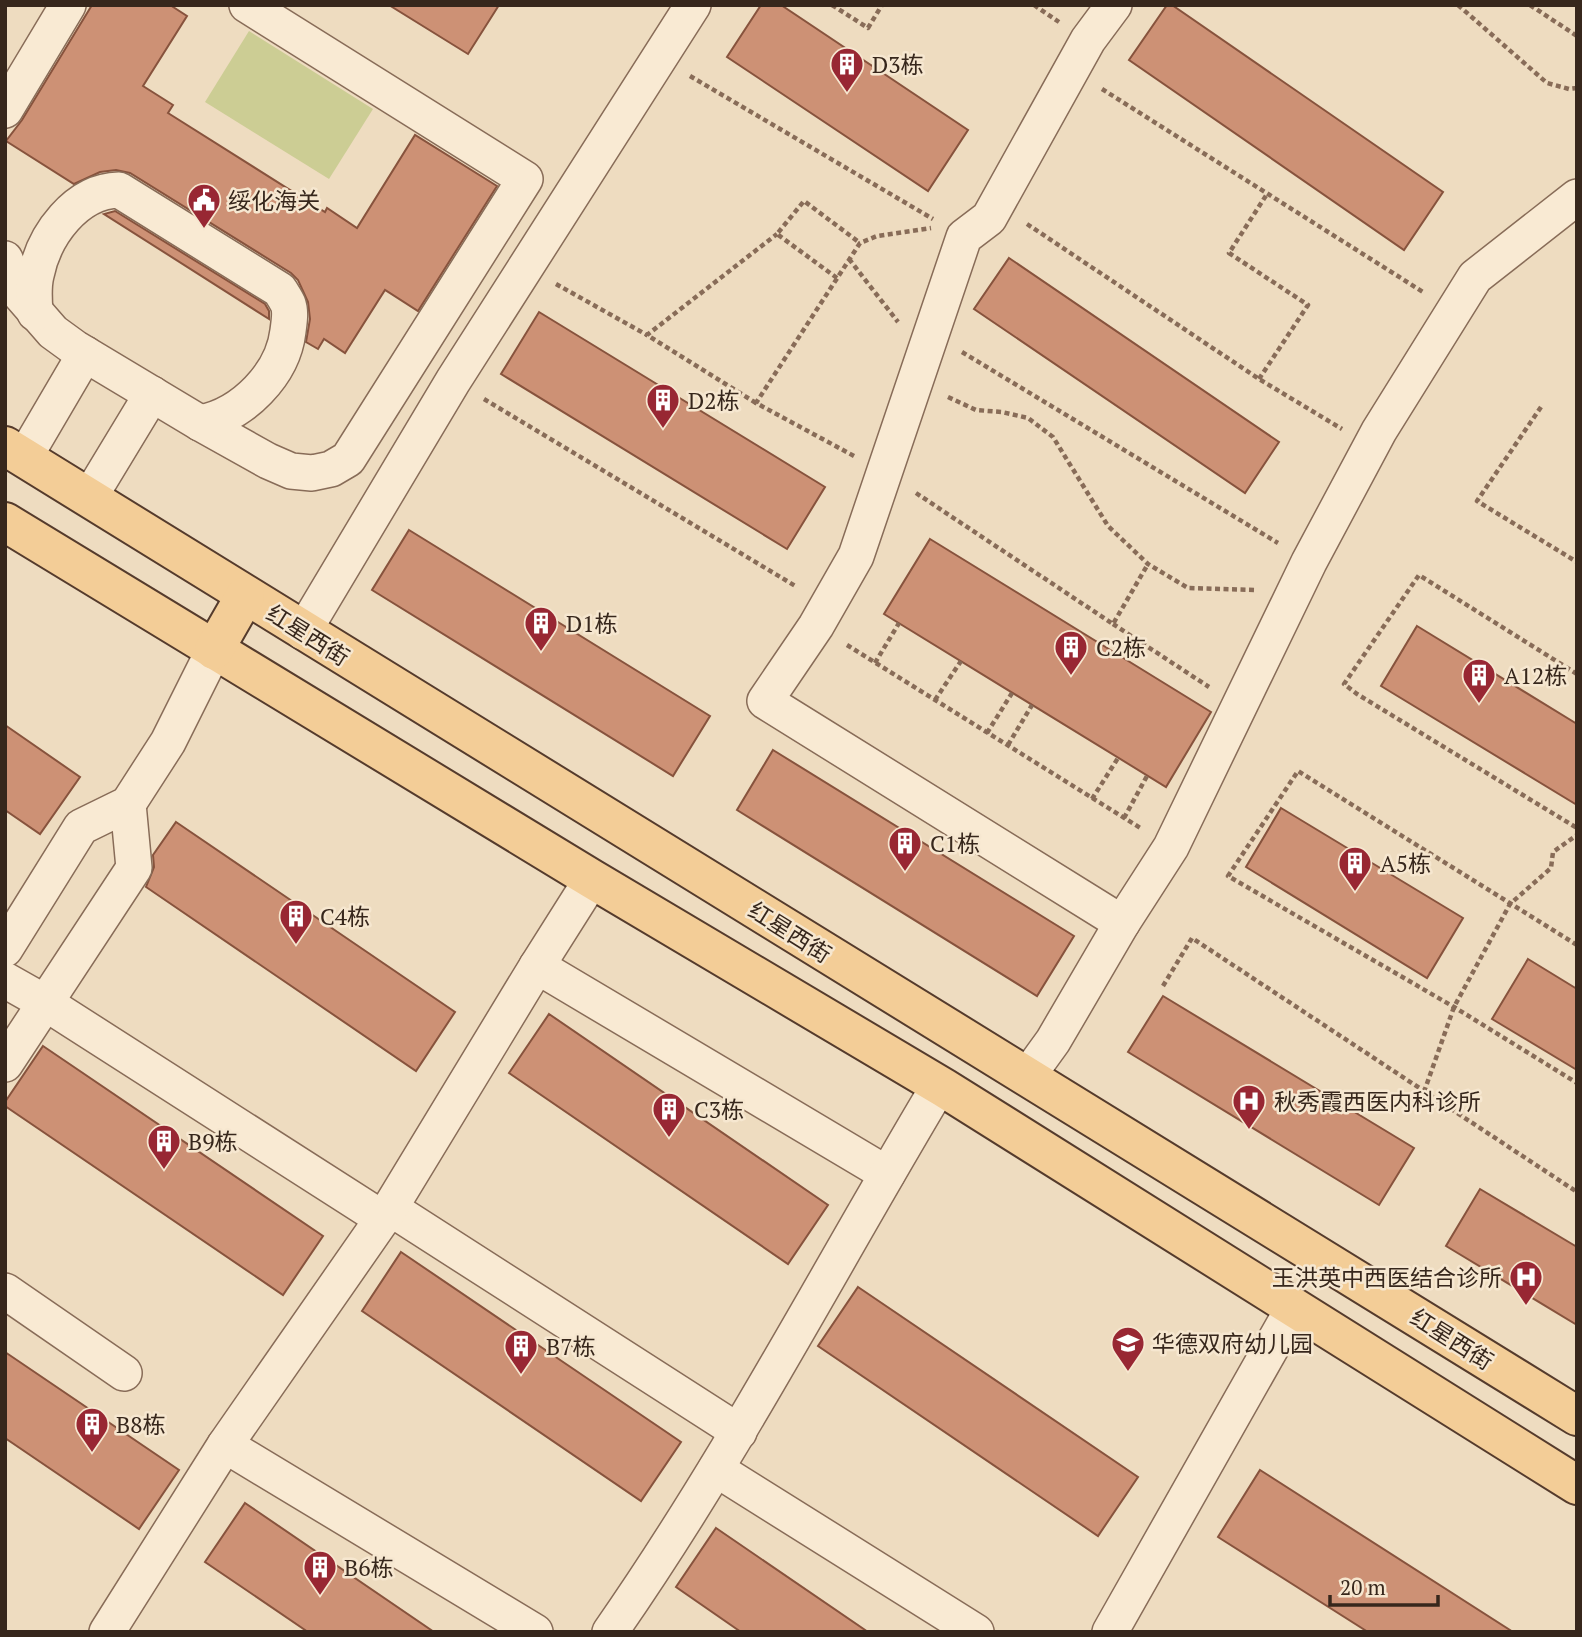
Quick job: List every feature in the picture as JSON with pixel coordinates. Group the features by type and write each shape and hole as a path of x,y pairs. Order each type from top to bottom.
{"main road":[{"name":"红星西街","path":"14,452 1577,1416"},
{"path":"5,522 592,879 939,1086 1577,1485"},
{"path":"214,650 245,596"},
{"path":"979,1111 1017,1071"}],"street":[{"path":"5,110 68,5"},
{"path":"5,258 19,293 53,332 200,423 291,471 312,473 331,468 348,459 525,178 247,5"},
{"path":"303,632 453,381 693,5"},
{"path":"1114,5 1088,40 989,218 954,231 923,357 856,556 822,616 765,701 1122,923"},
{"path":"35,313 36,274 51,237 60,222 73,209 107,190 119,190 280,290 289,305 290,320 282,355 272,374 246,401 228,414 200,423"},
{"path":"1017,1071 1053,1041 1122,923 1171,847 1309,562 1371,446 1475,277 1577,197"},
{"path":"14,452 85,354"},
{"path":"89,498 152,394"},
{"path":"5,949 81,827 128,804 168,742 214,650"},
{"path":"5,1064 15,1026 44,1002 134,868 128,804"},
{"path":"107,1632 225,1445 386,1213 592,879"},
{"path":"537,966 887,1174"},
{"path":"5,980 739,1432"},
{"path":"610,1632 661,1559 739,1432 939,1086"},
{"path":"5,1291 124,1373"},
{"path":"1110,1632 1293,1309"},
{"path":"225,1445 535,1632"},
{"path":"716,1469 976,1632"}],"path":[{"path":"832,5 868,28 882,5"},
{"path":"1458,5 1548,83 1569,89 1577,88"},
{"path":"1530,5 1577,36"},
{"path":"660,58 954,231"},
{"path":"1071,70 1454,311"},
{"path":"1259,379 1308,305 1229,253 1267,194"},
{"path":"647,335 777,234 804,201 860,243"},
{"path":"997,204 1259,379 1371,446"},
{"path":"756,404 860,243 877,236 954,231"},
{"path":"777,234 837,278"},
{"path":"849,259 923,357 976,410 1028,418 1053,437 1108,526 1148,564 1188,588 1267,591 1290,603"},
{"path":"526,267 647,335 756,404 884,472 1240,707"},
{"path":"923,357 1309,562"},
{"path":"453,381 822,616 875,663 1171,847"},
{"path":"1541,407 1477,501 1577,562"},
{"path":"1113,624 1148,564"},
{"path":"1577,674 1419,575 1345,684 1357,694 1577,828"},
{"path":"875,663 899,623"},
{"path":"935,700 961,661"},
{"path":"987,733 1012,693"},
{"path":"1008,746 1032,705"},
{"path":"1093,799 1118,758"},
{"path":"1577,945 1298,771 1228,876 1454,1007 1577,1083"},
{"path":"1124,818 1147,776"},
{"path":"1424,1092 1454,1007 1510,904 1550,868 1553,852 1577,835"},
{"path":"1163,986 1192,939 1577,1192"}],"green space":[{"path":"249,31 373,109 329,179 205,102"}],"building":[{"path":"92,5 170,5 187,16 143,86 173,105 168,113 325,212 327,208 357,228 415,135 497,186 418,311 385,290 345,353 324,339 318,349 306,342 310,319 308,302 298,280 291,273 130,173 116,170 100,172 74,184 6,141 22,120"},
{"path":"389,5 499,5 468,54"},
{"name":"D3栋","path":"761,5 781,5 968,130 928,191 727,57"},
{"path":"1167,5 1172,5 1443,192 1404,250 1129,60"},
{"path":"115,211 265,304 269,319 104,214"},
{"path":"1009,258 1279,442 1245,493 974,309"},
{"name":"D2栋","path":"539,312 825,487 787,549 501,374"},
{"name":"D1栋","path":"409,530 710,716 673,776 372,590"},
{"name":"C2栋","path":"930,539 1211,712 1166,787 884,614"},
{"name":"A12栋","path":"1417,626 1577,724 1577,805 1381,686"},
{"path":"5,725 80,777 40,834 5,810"},
{"name":"C1栋","path":"773,750 1074,936 1037,996 737,810"},
{"name":"A5栋","path":"1281,808 1463,918 1427,978 1246,867"},
{"name":"C4栋","path":"176,822 455,1012 416,1071 146,887 154,867 153,855"},
{"path":"1528,959 1577,989 1577,1070 1492,1019"},
{"path":"1163,996 1414,1148 1379,1205 1128,1052"},
{"name":"C3栋","path":"549,1014 828,1205 788,1264 509,1073"},
{"name":"B9栋","path":"43,1046 323,1236 283,1295 5,1106 5,1102"},
{"path":"1480,1189 1577,1247 1577,1325 1446,1246"},
{"name":"B7栋","path":"401,1252 681,1442 641,1501 362,1311"},
{"path":"858,1287 1138,1477 1098,1536 818,1346"},
{"name":"B8栋","path":"5,1352 179,1470 139,1529 5,1438"},
{"path":"1260,1470 1513,1632 1368,1632 1218,1537"},
{"name":"B6栋","path":"245,1503 434,1632 308,1632 205,1562"},
{"path":"716,1528 868,1632 741,1632 676,1587"}],"place":[{"name":"D3栋","path":"847,94"},
{"name":"绥化海关","path":"204,230"},
{"name":"D2栋","path":"663,430"},
{"name":"D1栋","path":"541,653"},
{"name":"C2栋","path":"1071,677"},
{"name":"A12栋","path":"1479,705"},
{"name":"C1栋","path":"905,873"},
{"name":"A5栋","path":"1355,893"},
{"name":"C4栋","path":"296,946"},
{"name":"秋秀霞西医内科诊所","path":"1249,1131"},
{"name":"C3栋","path":"669,1139"},
{"name":"B9栋","path":"164,1171"},
{"name":"王洪英中西医结合诊所","path":"1526,1307"},
{"name":"华德双府幼儿园","path":"1128,1373"},
{"name":"B7栋","path":"521,1376"},
{"name":"B8栋","path":"92,1454"},
{"name":"B6栋","path":"320,1597"}]}
